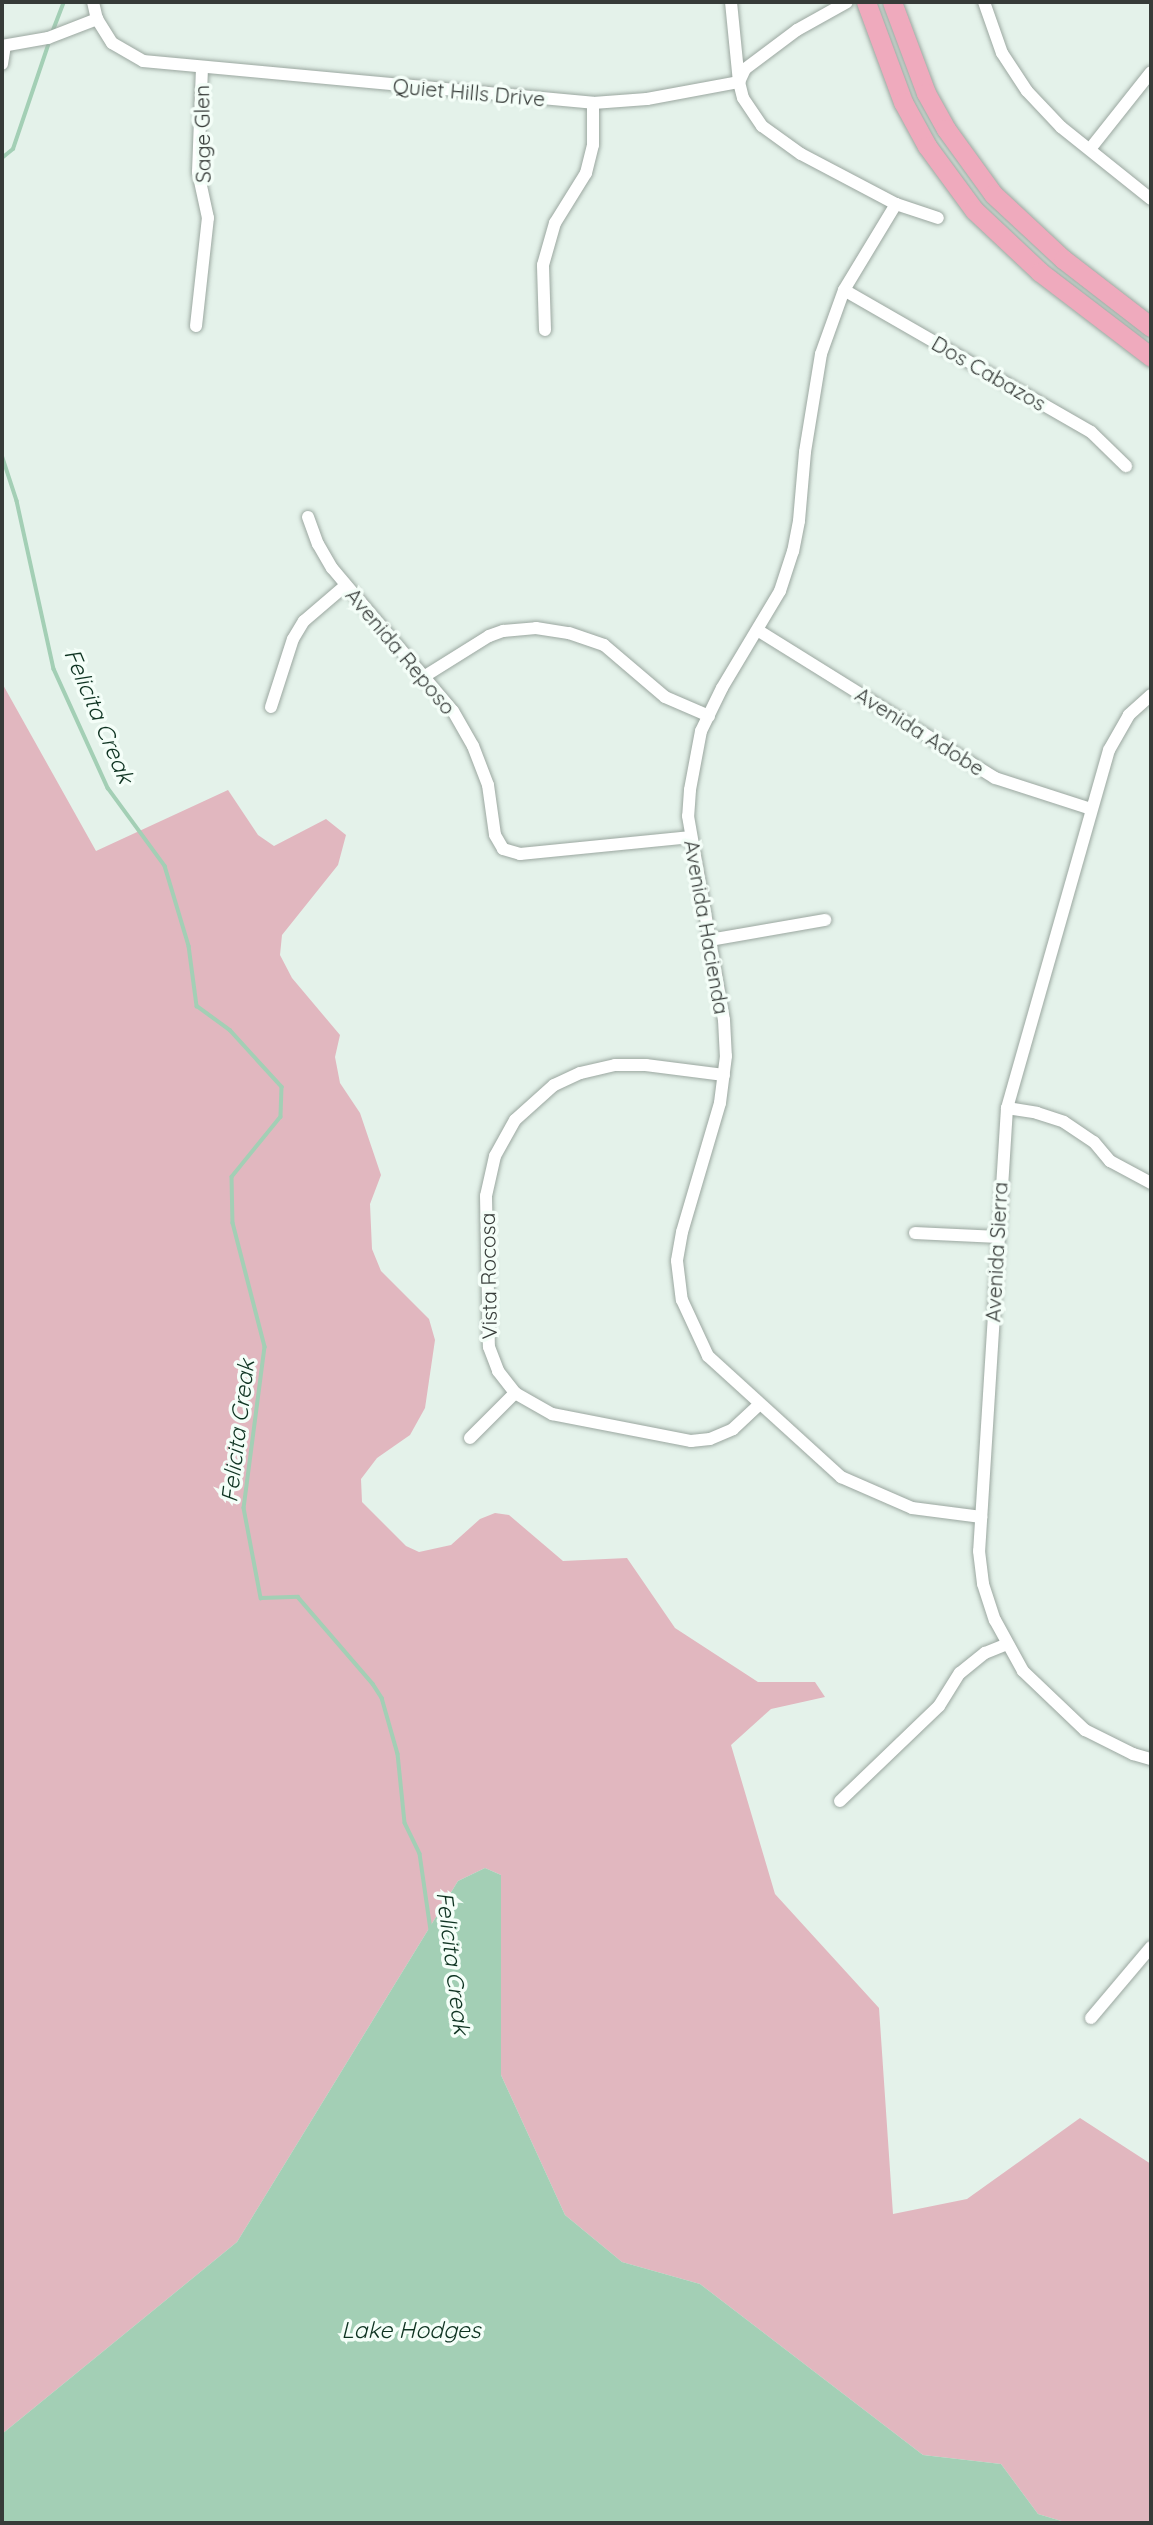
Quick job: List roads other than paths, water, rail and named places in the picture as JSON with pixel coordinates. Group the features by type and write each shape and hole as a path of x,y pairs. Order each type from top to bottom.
{"main road":[{"path":"866,2 902,102 927,146 974,210 1040,272 1151,357"},
{"path":"892,2 926,93 946,129 993,194 1053,250 1151,327"}],"street":[{"name":"Quiet Hills Drive","path":"93,2 97,19 112,43 143,61 593,103 647,99 739,82"},
{"path":"731,2 739,82 743,98 762,126 801,154 896,204 938,218"},
{"path":"739,82 745,69 797,30 847,2"},
{"path":"984,2 1002,53 1027,91 1061,128 1151,199"},
{"path":"2,64 4,46 48,38 97,19"},
{"name":"Sage Glen","path":"196,326 208,218 198,172 202,68"},
{"path":"1090,149 1151,72"},
{"path":"544,330 543,265 555,223 586,173 593,145 593,103"},
{"name":"Avenida Hacienda","path":"896,204 844,290 821,354 804,452 793,551 780,592 759,631 722,688 701,731 690,790 691,837 724,1020 724,1075 720,1103 682,1232 677,1261 682,1300 700,1344 708,1356 759,1405 841,1476 888,1500 912,1508 981,1517"},
{"name":"Dos Cabazos","path":"844,290 1091,432 1126,466"},
{"name":"Avenida Reposo","path":"308,517 318,544 346,585 453,711 473,746 488,785 495,835 503,849 520,854 691,837"},
{"path":"271,707 293,639 304,621 346,585"},
{"path":"425,676 465,650 503,631 536,628 569,633 604,645 665,697 709,716"},
{"name":"Avenida Adobe","path":"759,631 995,778 1091,809"},
{"name":"Avenida Sierra","path":"1151,695 1119,728 1091,809 1007,1108 979,1551 983,1584 1007,1644 1039,1689 1085,1730 1133,1754 1151,1759"},
{"path":"710,940 825,920"},
{"name":"Vista Rocosa","path":"724,1075 646,1065 615,1065 580,1073 554,1085 515,1120 495,1156 486,1196 489,1346 498,1370 515,1393 552,1414 691,1441 710,1439 733,1429 759,1405"},
{"path":"1007,1108 1037,1113 1063,1122 1094,1142 1111,1161 1151,1183"},
{"path":"915,1233 998,1237"},
{"path":"470,1438 515,1393"},
{"path":"840,1801 939,1706 960,1673 985,1653 1007,1644"},
{"path":"1091,2018 1151,1947"}],"water":[{"name":"Lake Hodges","path":"485,1868 501,1875 501,2075 565,2215 622,2262 700,2284 923,2455 1001,2464 1038,2514 1068,2523 2,2523 2,2434 237,2242 458,1881"}],"waterway":[{"name":"Felicita Creak","path":"52,33 64,2"},
{"name":"Felicita Creak","path":"2,158 13,149 50,40"},
{"name":"Felicita Creak","path":"2,455 17,501 54,669 108,788 165,866 189,946 197,1006 230,1030 282,1087 281,1117 232,1177 233,1223 265,1347 244,1508 261,1598 298,1597 382,1698 398,1754 405,1823 420,1854 431,1930"}]}
